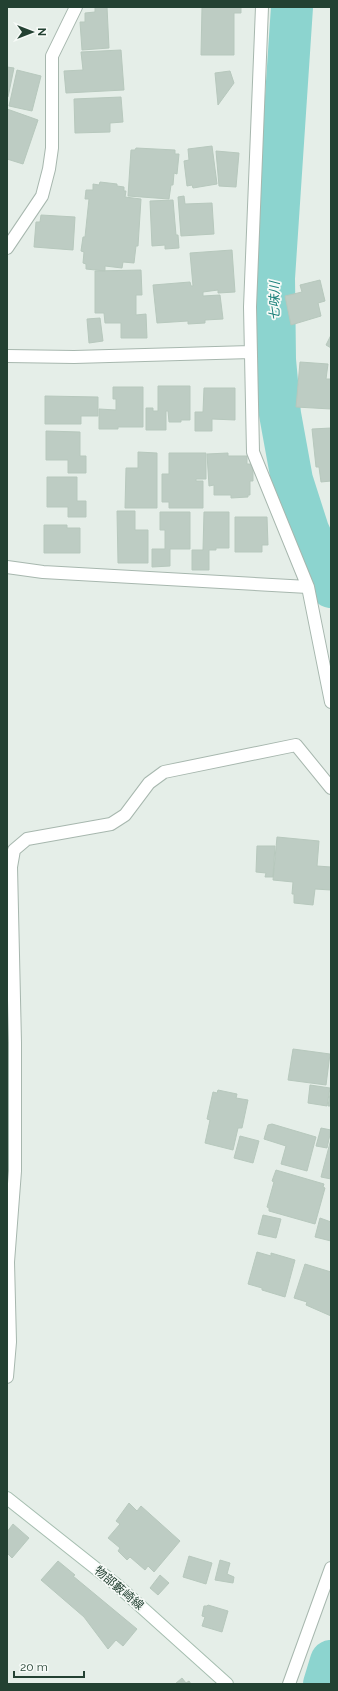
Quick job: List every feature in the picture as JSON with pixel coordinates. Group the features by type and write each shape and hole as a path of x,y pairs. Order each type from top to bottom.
{"street":[{"path":"7,248 42,196 49,169 52,148 52,56 76,7"},
{"path":"262,7 250,307 253,452 308,587 331,702"},
{"path":"7,356 74,357 251,352"},
{"path":"7,567 43,572 308,587"},
{"path":"7,1377 10,1342 8,1262 15,1172 15,1042 11,868 14,850 27,839 111,824 125,815 149,783 164,772 296,745 331,788"},
{"name":"物部藪崎線","path":"7,1498 118,1586 227,1684"},
{"path":"289,1684 331,1568"}],"building":[{"path":"95,7 107,7 109,48 82,50 80,22 85,22 85,13 95,12"},
{"path":"202,7 241,7 241,13 234,13 234,55 201,55"},
{"path":"121,50 124,90 66,93 64,71 83,70 81,52"},
{"path":"7,67 14,68 8,97 7,97"},
{"path":"17,70 41,76 32,111 9,106"},
{"path":"230,71 234,83 218,105 215,73"},
{"path":"121,97 123,122 110,123 110,132 75,133 74,99"},
{"path":"7,109 38,120 23,164 7,159"},
{"path":"212,146 217,184 193,188 192,185 187,186 184,161 189,160 188,149"},
{"path":"136,148 175,150 175,154 179,154 177,174 174,173 173,185 171,185 169,199 128,196 131,150 135,150"},
{"path":"216,151 239,153 236,187 219,186"},
{"path":"100,182 117,184 117,186 124,187 124,191 126,191 125,197 141,199 138,246 136,246 134,263 123,262 122,268 105,266 105,271 86,269 86,264 83,263 84,252 81,251 83,237 85,237 89,199 85,199 86,190 93,190 93,184 99,185"},
{"path":"184,196 185,204 212,203 214,234 181,236 178,197"},
{"path":"173,200 176,235 178,235 179,248 165,249 165,245 152,246 150,201"},
{"path":"41,215 75,217 73,250 34,247 36,222 40,222"},
{"path":"232,250 235,292 218,293 218,290 203,292 203,296 220,295 223,319 205,320 205,323 188,324 188,321 157,323 153,285 190,282 191,286 193,286 190,253"},
{"path":"141,270 142,295 136,295 136,315 146,314 147,338 121,338 121,323 105,323 104,313 95,313 95,271"},
{"path":"320,280 325,301 318,303 321,316 291,325 285,296 302,292 300,285"},
{"path":"100,318 103,341 89,343 87,319"},
{"path":"331,335 331,348 326,345"},
{"path":"300,362 328,364 326,379 331,379 331,409 296,407"},
{"path":"158,386 190,386 190,420 169,422 168,411 166,411 166,430 146,430 146,408 153,408 153,411 158,411"},
{"path":"113,387 143,387 143,427 99,429 99,409 116,410 116,399 113,399"},
{"path":"204,388 235,388 235,420 212,419 212,431 195,431 195,412 203,412"},
{"path":"45,396 98,397 98,416 81,416 81,424 45,424"},
{"path":"331,428 331,481 321,482 319,467 316,467 312,429"},
{"path":"46,431 80,432 80,456 86,456 86,473 68,473 68,460 46,460"},
{"path":"138,452 157,453 157,508 125,508 126,468 138,468"},
{"path":"169,453 206,453 206,479 196,479 196,481 203,481 203,508 169,508 169,502 162,502 162,474 169,474"},
{"path":"228,453 228,456 247,456 247,464 253,464 253,481 250,481 250,495 248,495 248,497 231,498 231,495 214,495 214,485 209,486 207,454"},
{"path":"47,477 77,477 77,501 86,501 86,517 68,517 68,507 47,507"},
{"path":"117,511 135,511 135,530 148,530 148,563 118,563"},
{"path":"160,512 190,512 190,549 170,549 170,566 152,567 152,549 165,549 165,530 160,530"},
{"path":"204,512 229,512 229,548 216,548 216,550 209,550 209,570 192,570 192,550 203,550"},
{"path":"235,517 267,517 268,545 262,545 262,552 235,552"},
{"path":"44,525 67,525 67,528 80,528 80,553 44,553"},
{"path":"277,837 319,841 317,866 331,867 331,890 315,889 313,905 294,903 294,894 292,894 293,882 273,880"},
{"path":"257,846 275,846 273,877 265,877 266,873 256,872"},
{"path":"293,1049 330,1054 326,1085 288,1080"},
{"path":"310,1085 330,1088 327,1106 308,1103"},
{"path":"331,1088 331,1106 328,1106"},
{"path":"218,1090 237,1094 236,1098 248,1100 242,1128 238,1128 233,1150 205,1143 210,1120 207,1119 213,1092 217,1093"},
{"path":"272,1124 316,1137 307,1171 281,1164 286,1146 264,1139 268,1125"},
{"path":"321,1128 331,1130 327,1148 316,1146"},
{"path":"240,1136 259,1141 253,1163 234,1158"},
{"path":"331,1139 331,1179 321,1177"},
{"path":"276,1170 324,1184 323,1187 325,1188 315,1224 269,1211 269,1208 267,1207 274,1182 272,1181"},
{"path":"263,1215 281,1219 276,1238 258,1234"},
{"path":"320,1218 331,1222 331,1241 315,1237"},
{"path":"257,1252 271,1256 271,1253 295,1260 285,1297 248,1284"},
{"path":"305,1264 331,1272 331,1316 306,1305 307,1302 294,1298"},
{"path":"129,1503 137,1511 141,1506 180,1541 154,1572 148,1566 145,1570 130,1557 127,1560 118,1551 120,1548 108,1538 120,1524 116,1521"},
{"path":"13,1524 29,1538 12,1558 7,1553 7,1532"},
{"path":"189,1556 212,1563 206,1584 183,1577"},
{"path":"220,1560 230,1563 227,1574 234,1577 233,1583 215,1580"},
{"path":"58,1561 75,1575 73,1576 137,1629 123,1646 116,1640 108,1649 84,1617 41,1580"},
{"path":"160,1575 169,1583 158,1595 150,1588"},
{"path":"208,1605 228,1611 222,1632 202,1626 205,1617 202,1616 204,1606"},
{"path":"182,1678 186,1683 189,1681 191,1684 175,1684"}],"waterway":[{"name":"七味川","path":"292,7 274,278 275,360 280,414 292,480 308,530 326,570 331,587"},
{"name":"七味川","path":"324,1684 331,1661"}]}
